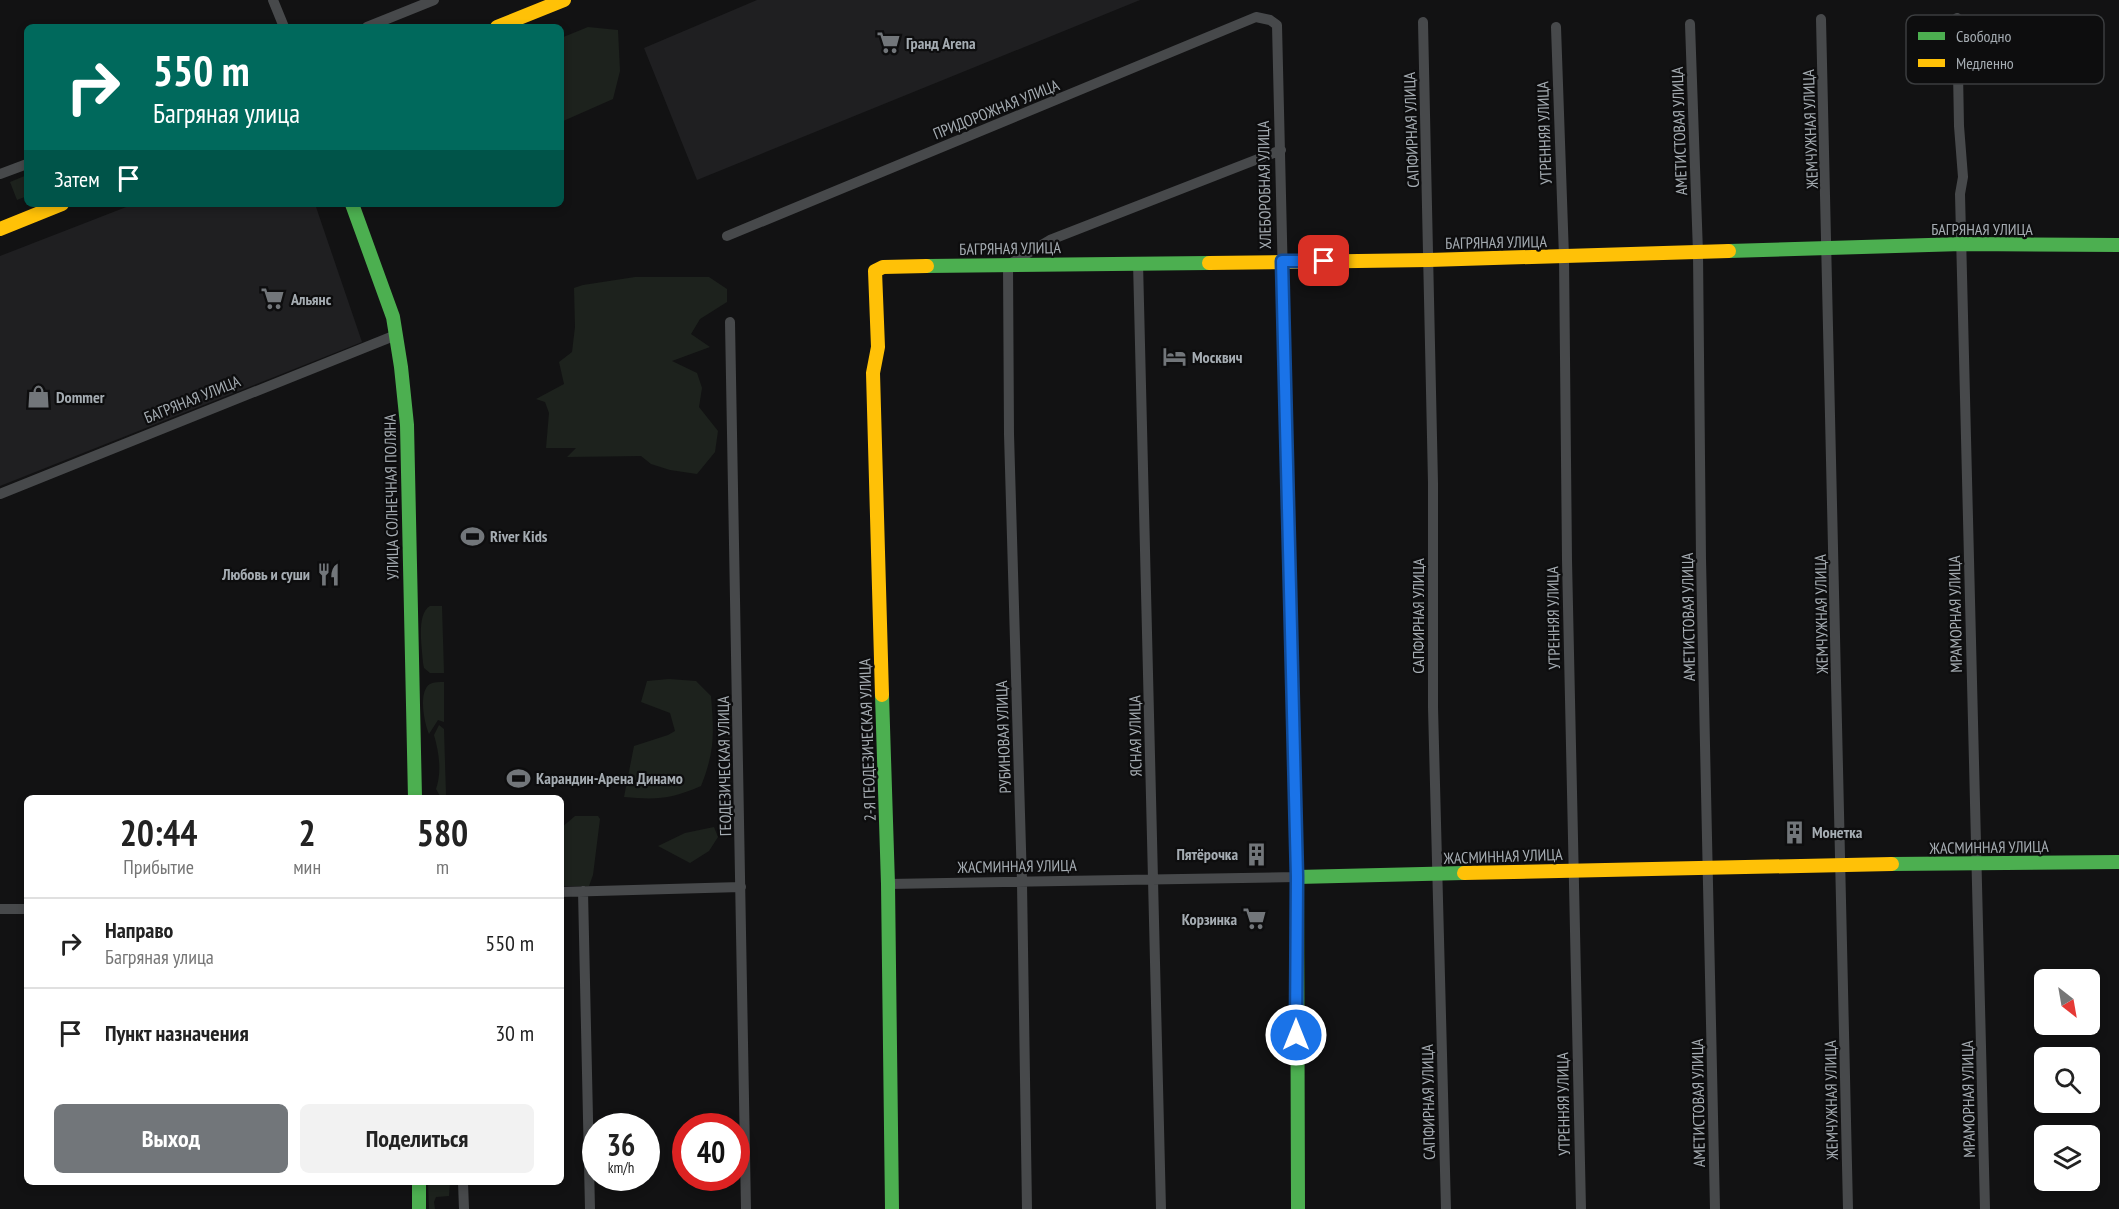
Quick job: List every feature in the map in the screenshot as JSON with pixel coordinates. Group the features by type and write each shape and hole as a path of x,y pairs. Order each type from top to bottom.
{"street":[{"path":"273,0 283,24"},
{"path":"374,24 434,0"},
{"path":"504,24 564,0"},
{"name":"ПРИДОРОЖНАЯ УЛИЦА","path":"727,236 1256,17 1270,20 1277,25"},
{"name":"ЖЕМЧУЖНАЯ УЛИЦА","path":"1821,19 1828,248 1848,1209"},
{"name":"САПФИРНАЯ УЛИЦА","path":"1423,22 1433,483 1433,707 1446,1209"},
{"name":"АМЕТИСТОВАЯ УЛИЦА","path":"1690,24 1698,253 1701,559 1716,1209"},
{"name":"ХЛЕБОРОБНАЯ УЛИЦА","path":"1277,25 1297,877 1299,1209"},
{"name":"УТРЕННЯЯ УЛИЦА","path":"1556,27 1564,257 1573,870 1581,1209"},
{"name":"МРАМОРНАЯ УЛИЦА","path":"1958,84 1963,177 1960,194 1985,1209"},
{"path":"1008,265 1050,240 1281,150"},
{"path":"0,174 24,165"},
{"path":"0,229 55,207"},
{"name":"УЛИЦА СОЛНЕЧНАЯ ПОЛЯНА","path":"353,207 387,300 401,367 407,425 415,795"},
{"name":"БАГРЯНАЯ УЛИЦА","path":"875,271 883,267 1429,260 1962,244 2119,244"},
{"name":"ЯСНАЯ УЛИЦА","path":"1138,262 1161,1209"},
{"name":"РУБИНОВАЯ УЛИЦА","path":"1008,265 1027,1209"},
{"name":"2-Я ГЕОДЕЗИЧЕСКАЯ УЛИЦА","path":"875,271 878,347 873,373 888,884 892,1209"},
{"name":"ГЕОДЕЗИЧЕСКАЯ УЛИЦА","path":"730,322 746,1209"},
{"name":"БАГРЯНАЯ УЛИЦА","path":"0,494 396,335"},
{"name":"ЖАСМИННАЯ УЛИЦА","path":"888,884 1154,881 1841,865 2119,862"},
{"path":"564,892 741,887"},
{"path":"583,891 590,1209"},
{"path":"0,909 24,909"},
{"path":"419,1185 419,1209"},
{"path":"463,1185 464,1209"}],"shaded area":[{"path":"757,0 1140,0 697,180 644,48"},
{"path":"588,27 618,30 620,71 613,99 564,121 564,37"},
{"path":"24,176 24,197 17,200 10,182"},
{"path":"126,207 316,207 362,342 0,486 0,256"},
{"path":"635,277 709,277 727,289 727,302 700,319 691,334 710,347 672,361 697,373 702,388 699,407 718,431 715,452 697,474 670,470 651,464 641,456 567,457 576,448 546,448 549,413 545,402 536,399 564,384 559,362 572,352 575,327 574,288"},
{"path":"430,606 442,606 444,673 430,673 424,668 421,623"},
{"path":"669,679 696,681 711,696 712,742 709,762 701,786 664,798 624,797 634,746 675,731 670,713 641,702 647,681"},
{"path":"444,682 444,722 438,720 429,734 424,715 424,693 430,684"},
{"path":"439,725 444,729 446,795 439,795 436,789 439,762 434,735"},
{"path":"575,816 598,816 600,819 593,875 589,886 564,886 564,825"},
{"path":"714,827 718,837 709,851 690,863 658,846 685,833"},
{"path":"428,1185 450,1185 449,1196 436,1197 435,1209 429,1209"}],"traffic: fast":[{"path":"353,207 393,317 401,367 407,425 415,795"},
{"path":"1729,251 1962,244 2119,245"},
{"path":"927,266 1209,263"},
{"path":"882,695 888,884 892,1209"},
{"path":"1892,864 2119,862"},
{"path":"1298,1209 1297,877 1464,873"},
{"path":"419,1185 419,1209"}],"traffic: slow":[{"path":"504,24 564,0"},
{"path":"0,229 55,207"},
{"path":"1209,263 1429,260 1729,251"},
{"path":"882,695 873,373 878,347 875,271 883,267 927,266"},
{"path":"1464,873 1892,864"}],"place":[{"name":"Гранд Arena","path":"888,43"},
{"name":"Альянс","path":"273,299"},
{"name":"Москвич","path":"1174,357"},
{"name":"Dommer","path":"38,397"},
{"name":"River Kids","path":"472,536"},
{"name":"Любовь и суши","path":"328,574"},
{"name":"Карандин-Арена Динамо","path":"518,778"},
{"name":"Монетка","path":"1794,832"},
{"name":"Пятёрочка","path":"1256,854"},
{"name":"Корзинка","path":"1255,919"}],"route":[{"path":"1296,1035 1297,877 1282,261 1324,261"}]}
